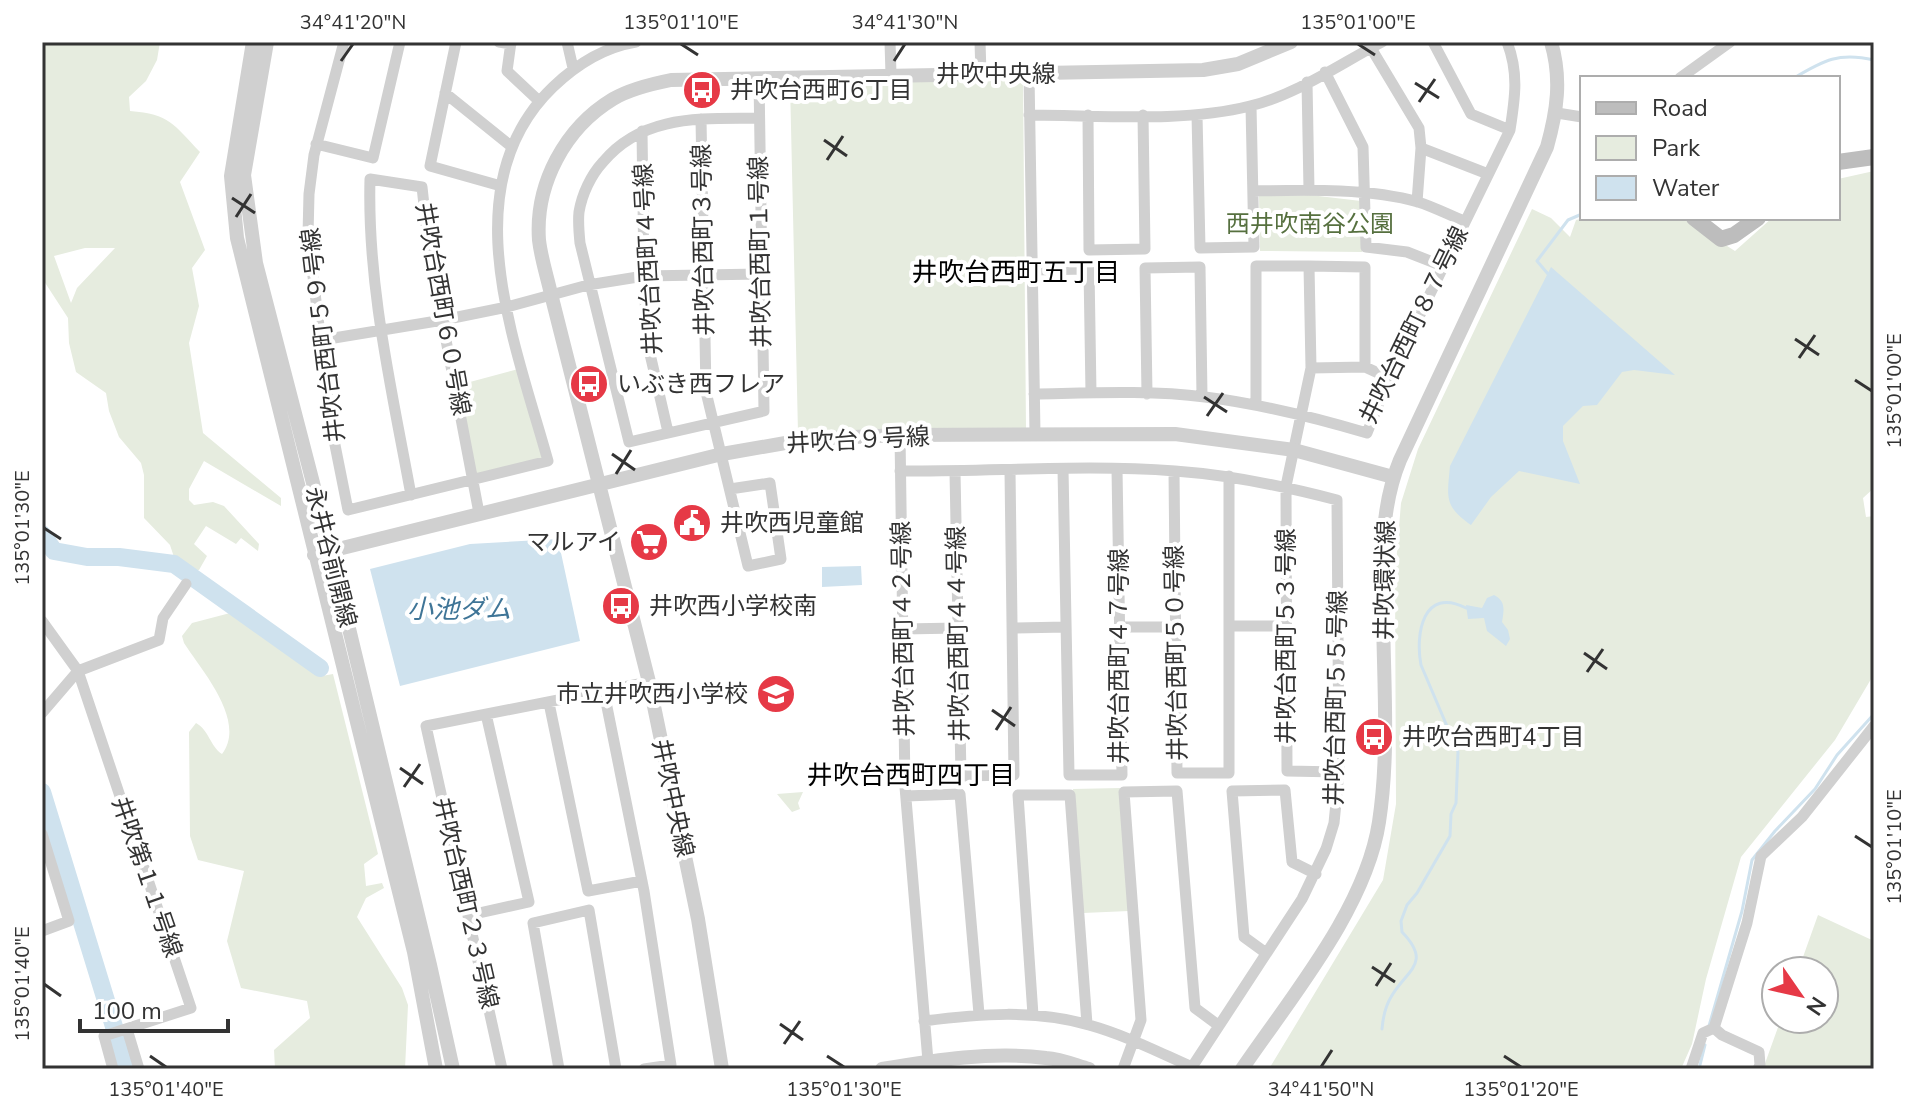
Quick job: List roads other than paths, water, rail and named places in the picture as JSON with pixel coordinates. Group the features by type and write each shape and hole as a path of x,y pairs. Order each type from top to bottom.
{"main road":[{"path":"1840,162 1874,157"},
{"path":"1697,220 1721,239 1734,235 1755,220"}],"street":[{"name":"永井谷前開線","path":"253,42 231,176 237,238 414,952 436,1069"},
{"name":"永井谷前開線","path":"267,42 244,175 256,263 330,550 453,1069"},
{"name":"井吹台西町５９号線","path":"344,42 316,144 309,194 308,235 331,425 348,510 548,461 498,262 496,222 501,186 512,147 539,101 573,68 622,43 636,42"},
{"path":"316,144 373,158 400,42"},
{"path":"456,42 430,166 501,186"},
{"path":"567,42 573,68"},
{"path":"890,42 891,74"},
{"path":"980,42 981,74"},
{"name":"井吹中央線","path":"722,1069 698,919 649,682 539,240 541,200 557,155 586,120 613,99 645,85 671,80 1203,70 1238,64 1291,42"},
{"path":"1433,42 1471,114 1510,130"},
{"name":"井吹台西町８７号線","path":"1034,394 1202,396 1303,414 1367,433 1389,378 1510,130 1517,92 1514,61 1507,42"},
{"name":"井吹環状線","path":"1242,1069 1345,917 1365,873 1379,825 1384,779 1382,544 1393,477 1547,147 1557,113 1558,80 1551,42"},
{"path":"1683,76 1730,42"},
{"path":"507,43 507,71 539,101"},
{"path":"1029,115 1197,115 1251,106 1307,82 1377,45 1419,128 1421,148 1417,202"},
{"path":"1325,72 1363,147 1366,247 1407,252 1443,266"},
{"path":"1029,75 1035,433"},
{"name":"井吹台西町１号線","path":"758,118 676,121 642,131 617,144 592,174 579,211 580,243 629,442 764,411 759,79"},
{"path":"1307,82 1309,190"},
{"path":"445,93 512,147"},
{"path":"1197,115 1200,248 1254,247 1251,106"},
{"path":"1557,113 1580,117"},
{"path":"1088,115 1089,250 1145,249 1143,115"},
{"name":"井吹台西町３号線","path":"701,119 706,392 748,566 781,559 770,483 730,489"},
{"name":"井吹台西町４号線","path":"642,131 647,341 668,432"},
{"path":"1421,148 1488,174"},
{"name":"井吹台西町６０号線","path":"411,495 382,331 369,228 370,179 422,187 429,251 479,513"},
{"path":"1254,191 1309,190 1364,194 1417,202 1464,221"},
{"path":"1256,405 1256,266 1365,267 1365,367"},
{"name":"井吹台西町５３号線","path":"1309,266 1311,368 1286,486 1287,771 1339,772"},
{"path":"1147,394 1145,268 1200,267 1202,396"},
{"path":"1030,270 1089,269 1091,393"},
{"path":"322,340 443,320 588,285 644,276 760,274"},
{"path":"1311,368 1365,367 1389,378"},
{"name":"井吹台９号線","path":"314,555 722,454 808,439 1035,433 1175,434 1294,450 1393,477"},
{"name":"井吹台西町４２号線","path":"900,435 906,796 928,1061"},
{"name":"井吹台西町４７号線","path":"1063,469 1069,775 1122,775 1117,469"},
{"name":"井吹台西町５５号線","path":"900,471 1174,471 1286,486 1337,500 1339,772 1334,823 1316,874 1302,899 1192,1067 1087,1024 1033,1015 979,1014 924,1021"},
{"name":"井吹台西町４４号線","path":"955,472 961,776 1014,775 1010,471"},
{"name":"井吹台西町５０号線","path":"1174,471 1177,773 1229,773 1229,476"},
{"path":"42,713 78,671 159,640 163,618 186,584"},
{"path":"42,621 78,671"},
{"path":"1229,626 1286,626"},
{"path":"1012,628 1066,627"},
{"path":"1120,627 1175,627"},
{"path":"903,629 958,628"},
{"name":"井吹第１１号線","path":"78,671 191,1008 104,1036 113,1069"},
{"name":"井吹台西町２３号線","path":"502,1069 426,726 649,682"},
{"path":"604,692 642,881 671,1065 644,1069"},
{"path":"549,703 588,891 642,881"},
{"path":"470,915 529,902 486,714"},
{"path":"1691,1069 1710,1030 1747,923 1761,856 1802,817 1874,726"},
{"path":"1266,953 1244,937 1232,791 1285,790 1292,862 1316,874"},
{"path":"1123,1069 1141,1020 1124,792 1177,791 1195,1008 1218,1025"},
{"path":"906,796 960,794 979,1014"},
{"path":"1033,1015 1018,795 1070,795 1087,1024"},
{"path":"42,834 69,921 42,931"},
{"path":"559,1069 533,923 589,910 616,1069"},
{"path":"124,1030 139,1069"},
{"path":"1710,1030 1759,1052 1758,1069"},
{"path":"882,1069 928,1061 1009,1056 1048,1058 1089,1069"}],"water":[{"path":"1551,267 1675,375 1634,370 1622,372 1597,405 1583,406 1563,426 1563,441 1580,484 1519,471 1491,497 1471,525 1456,512 1449,500 1450,466"},
{"name":"小池ダム","path":"558,539 580,641 400,686 370,569 470,544"},
{"path":"861,566 862,585 822,587 822,567"},
{"path":"1494,595 1503,606 1502,622 1510,639 1506,646 1487,631 1484,618 1468,619 1466,605 1482,608 1487,598"}],"waterway":[{"path":"1797,76 1814,66 1841,57 1874,60"},
{"path":"1548,274 1537,261 1568,220 1580,215"},
{"path":"42,534 54,551 87,557 119,557 174,564 320,668"},
{"path":"1382,1029 1389,1001 1416,960 1411,943 1402,932 1401,921 1407,905 1450,836 1451,814 1456,803 1458,752 1421,665 1421,628 1431,608 1440,603 1466,608"},
{"path":"1709,1026 1742,911 1752,860 1815,789 1837,755 1874,714"},
{"path":"42,792 127,1069"},
{"path":"1699,1069 1705,1045"}],"place":[{"name":"井吹台西町6丁目","path":"702,90"},
{"name":"いぶき西フレア","path":"589,384"},
{"name":"井吹西児童館","path":"692,523"},
{"name":"マルアイ","path":"649,542"},
{"name":"井吹西小学校南","path":"621,606"},
{"name":"市立井吹西小学校","path":"776,694"},
{"name":"井吹台西町4丁目","path":"1374,737"}],"district":[{"name":"井吹台西町五丁目","path":"1016,272"},
{"name":"井吹台西町四丁目","path":"911,775"}],"park label":[{"name":"西井吹南谷公園","path":"1310,224"}]}
